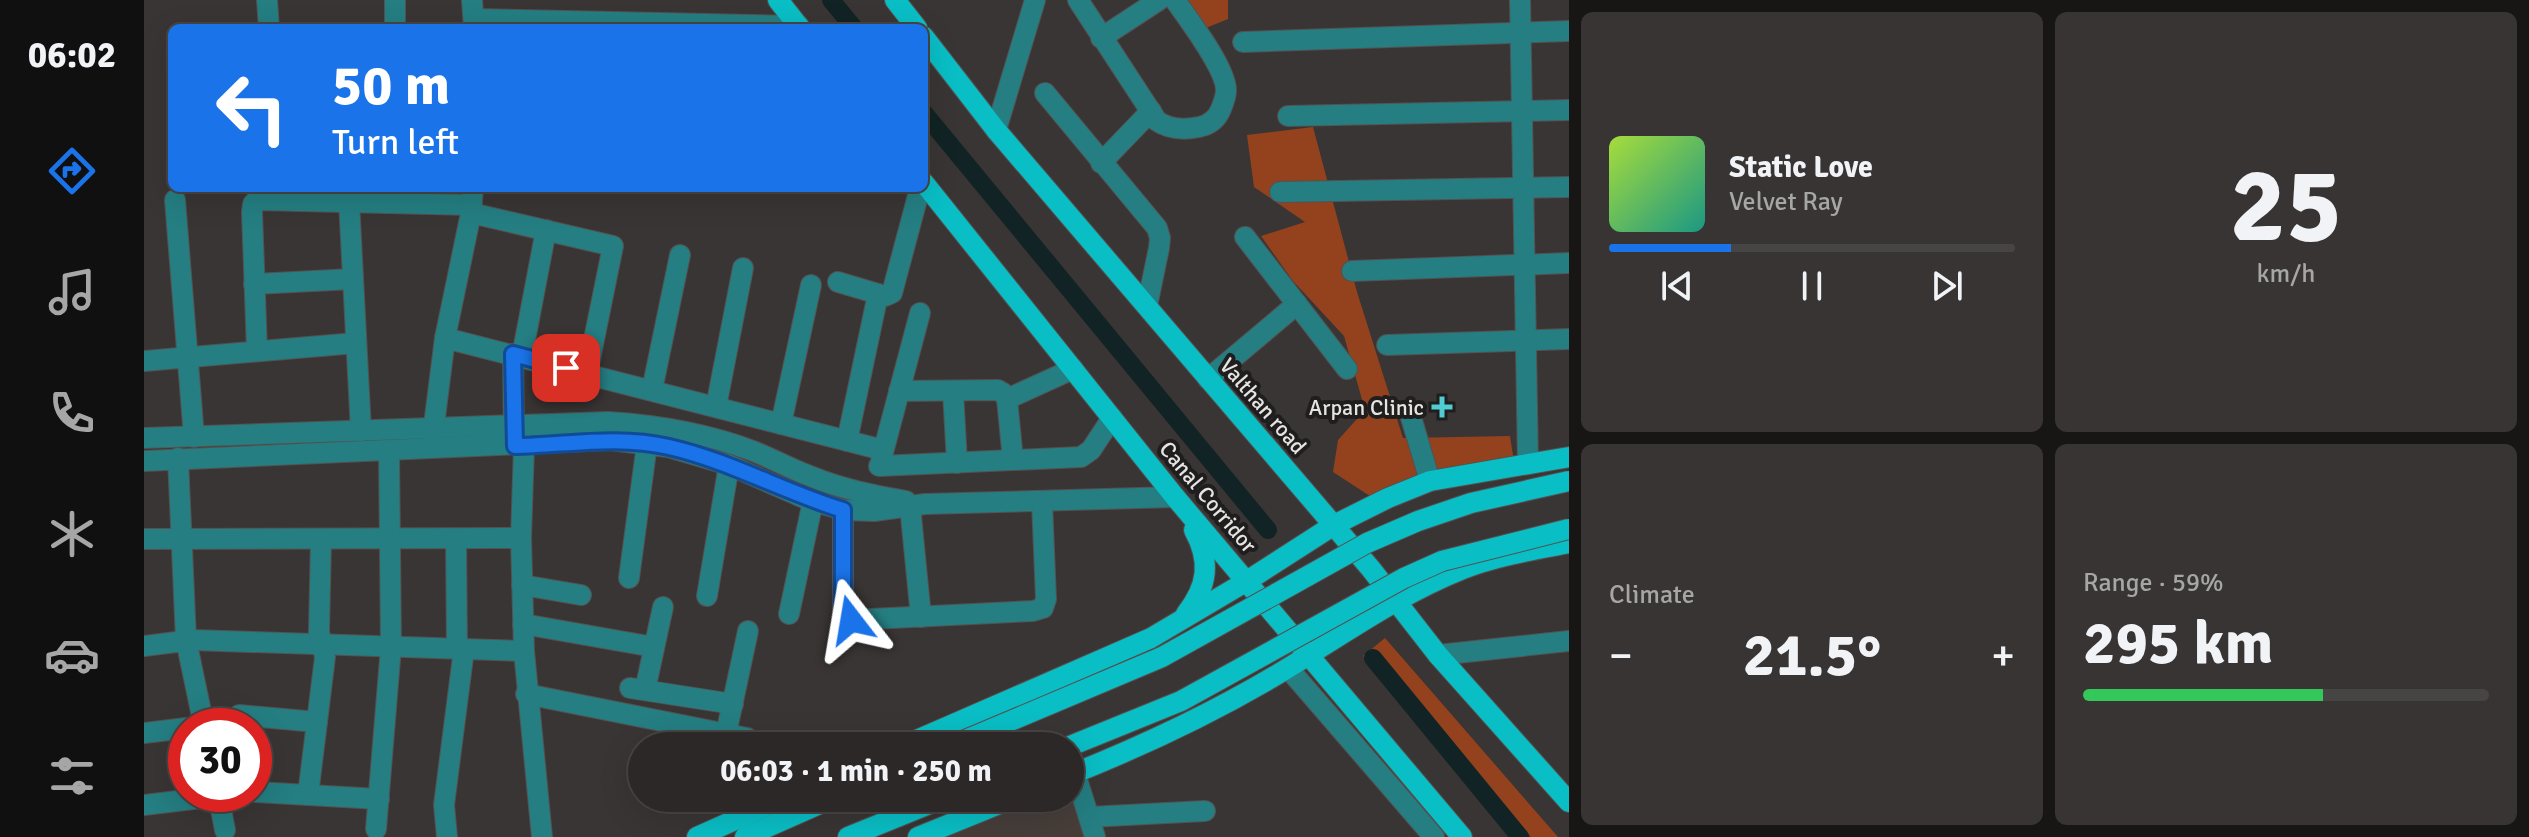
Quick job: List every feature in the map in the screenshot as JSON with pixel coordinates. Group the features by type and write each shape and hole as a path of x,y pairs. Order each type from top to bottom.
{"main road":[{"path":"778,0 798,24"},
{"path":"895,0 914,24"},
{"name":"Valthan road","path":"928,42 996,130 1334,525 1438,655 1569,802"},
{"name":"Canal Corridor","path":"928,188 1175,497 1462,837"},
{"path":"935,732 1151,638 1334,525 1430,481 1569,457"},
{"path":"984,732 1162,657 1367,543 1418,521 1471,503 1569,481"},
{"path":"1175,497 1205,551 1199,598 1181,620"},
{"path":"1084,740 1181,701 1404,578 1442,561 1569,529"},
{"path":"1084,769 1205,715 1396,602 1463,569 1569,543"},
{"path":"697,837 753,812"},
{"path":"745,837 801,812"},
{"path":"848,837 910,812"},
{"path":"918,837 980,812"}],"street":[{"path":"267,0 269,24"},
{"path":"395,0 395,24"},
{"path":"996,130 1035,0"},
{"path":"1078,0 1157,121 1166,127 1189,129 1208,125 1221,112 1227,90 1217,63 1175,0"},
{"path":"1101,38 1159,0"},
{"path":"1520,0 1528,464"},
{"path":"473,16 561,24"},
{"path":"1243,42 1569,31"},
{"path":"1045,93 1157,228 1160,238 1147,306"},
{"path":"1288,116 1569,110"},
{"path":"1101,163 1151,111"},
{"path":"1280,192 1569,187"},
{"path":"838,282 885,296 892,293 919,192"},
{"path":"257,351 253,204 262,199 319,194 349,201 398,195 472,202 546,230 611,244 587,374"},
{"path":"175,200 194,437"},
{"path":"349,201 361,431"},
{"path":"432,439 445,338 472,202"},
{"path":"542,837 526,694 518,355 546,230"},
{"path":"1245,237 1347,369"},
{"path":"652,390 680,255"},
{"path":"1352,271 1569,263"},
{"path":"716,407 743,268"},
{"path":"254,284 353,279"},
{"path":"781,424 811,285"},
{"path":"847,441 878,294"},
{"path":"1208,379 1297,304"},
{"path":"871,495 920,313"},
{"path":"445,338 847,441 881,458 957,463 1081,457 1091,450 1112,418"},
{"path":"1387,345 1569,339"},
{"path":"144,361 356,343"},
{"path":"1007,399 1073,369"},
{"path":"899,391 998,390 1003,393 1007,399 1013,460"},
{"path":"953,391 957,463"},
{"path":"1410,414 1430,481"},
{"path":"518,439 608,422 672,429 751,450 812,477 918,505"},
{"path":"144,438 361,431 432,439 610,440 668,447 729,465 813,501 843,510 1175,497"},
{"path":"144,461 389,451 432,439"},
{"path":"629,578 647,444"},
{"path":"376,829 391,647 389,451"},
{"path":"178,458 186,640 200,708"},
{"path":"707,596 729,465"},
{"path":"789,614 813,501"},
{"path":"843,510 843,610 846,618 851,620 1043,608 1046,599 1042,502"},
{"path":"918,505 921,617"},
{"path":"144,539 388,541 521,538"},
{"path":"447,837 444,805 460,649 456,539"},
{"path":"308,795 325,657 319,632 321,540"},
{"path":"522,585 581,595"},
{"path":"663,607 654,647 638,689 733,704"},
{"path":"523,624 654,647"},
{"path":"526,694 737,736 733,704 748,631"},
{"path":"144,646 186,640 524,651"},
{"path":"1438,655 1569,641"},
{"path":"1288,668 1434,837"},
{"path":"272,718 317,722"},
{"path":"144,733 168,730"},
{"path":"272,793 379,799"},
{"path":"144,805 168,802"},
{"path":"1084,805 1092,827 1205,811"},
{"path":"221,812 225,830"}],"shaded area":[{"path":"1181,0 1228,0 1228,19 1201,30"},
{"path":"1313,127 1357,292 1403,438 1510,436 1514,462 1373,498 1333,472 1338,440 1365,410 1344,336 1293,281 1261,236 1305,222 1254,187 1247,135"},
{"path":"1385,638 1558,837 1531,837 1445,739 1363,656"},
{"path":"1000,812 1077,812 1084,837 939,837"}],"waterway":[{"path":"831,0 851,24"},
{"path":"928,118 1268,530"},
{"path":"1373,658 1520,837"}],"place":[{"name":"Arpan Clinic","path":"1442,407"}],"route":[{"path":"566,368 513,354 515,446 610,440 668,447 742,469 809,500 843,510 843,610 846,618 851,620"}]}
